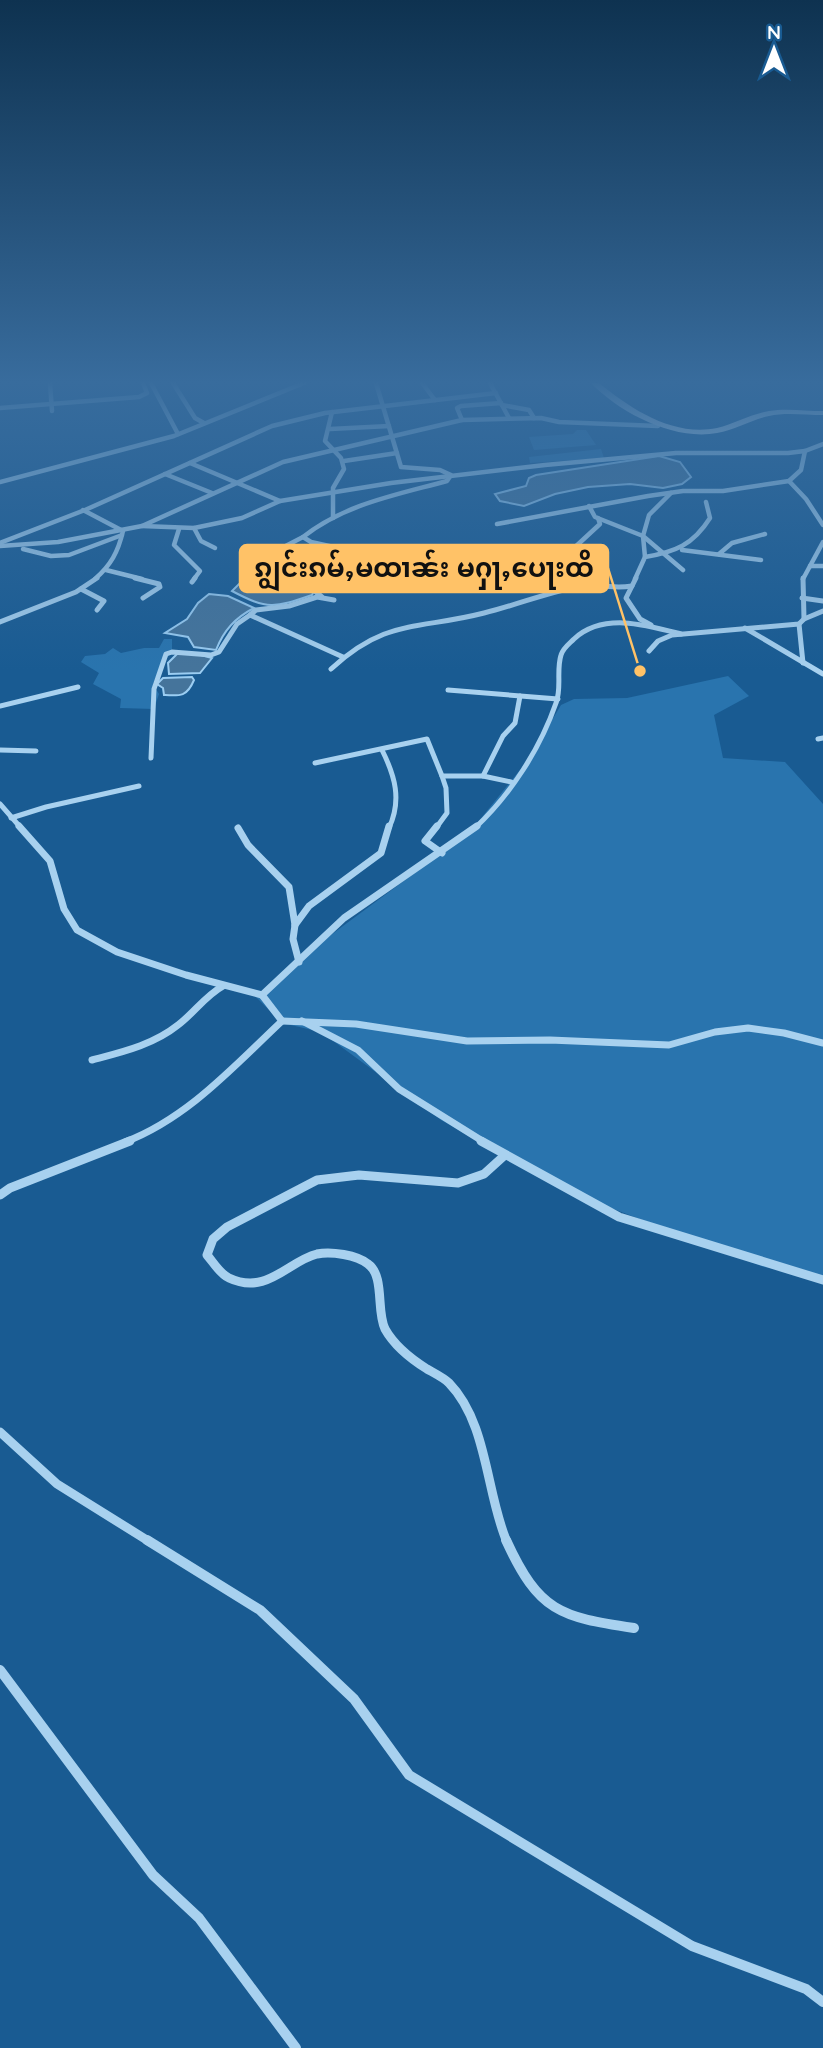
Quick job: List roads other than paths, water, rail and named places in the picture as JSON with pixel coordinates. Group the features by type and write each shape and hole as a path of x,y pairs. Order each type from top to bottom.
{"street":[{"path":"0,544 155,479"},
{"path":"176,479 212,493"},
{"path":"223,479 280,501"},
{"path":"0,544 60,556 77,554 142,527 242,479"},
{"path":"333,518 333,488 342,479"},
{"path":"142,527 194,528 242,518 280,501 429,479"},
{"path":"334,600 322,597 275,557 274,552 333,518 398,492 449,479"},
{"path":"497,524 671,493 723,491 792,479"},
{"path":"789,481 823,525"},
{"path":"652,626 640,619 626,598 645,557 643,536 649,515 671,493"},
{"path":"681,550 701,534 710,518 706,502"},
{"path":"589,506 590,512 598,518 643,536 683,570"},
{"path":"83,510 123,533"},
{"path":"816,514 823,514"},
{"path":"593,584 575,575 573,554 574,548 600,524 598,518"},
{"path":"194,528 201,541 215,548"},
{"path":"179,529 174,545 200,571 192,582"},
{"path":"9,546 123,533"},
{"path":"0,622 51,604 81,589 106,570 122,545 123,533"},
{"path":"719,554 732,543 765,534"},
{"path":"303,537 311,542 352,551"},
{"path":"804,619 803,576 823,542"},
{"path":"645,557 681,550 719,554 733,559 761,560"},
{"path":"810,566 823,566"},
{"path":"106,570 159,584 160,587 143,598"},
{"path":"476,571 567,588"},
{"path":"331,669 343,657 382,632 481,614 567,588 593,584 632,586"},
{"path":"81,589 104,601 97,610"},
{"path":"151,758 154,689 166,654 216,654 242,618 256,610 289,606 322,597"},
{"path":"802,598 823,601"},
{"path":"649,650 658,641 681,634 799,624 823,611"},
{"path":"250,615 343,657"},
{"path":"262,995 344,918 467,835 495,809 540,743 558,699 557,670 562,651 583,631 608,622 652,626 681,634"},
{"path":"799,624 803,663"},
{"path":"744,628 823,674"},
{"path":"0,706 78,687"},
{"path":"448,690 558,699"},
{"path":"483,776 503,736 514,723 520,696"},
{"path":"315,763 424,740 430,741 446,788 447,813 425,841 442,853"},
{"path":"0,750 36,751"},
{"path":"295,925 309,906 381,853 382,838 397,805 394,778 383,750"},
{"path":"442,776 483,776 511,782"},
{"path":"10,818 139,786"},
{"path":"0,804 50,861 64,909 77,930 117,952 262,995 282,1021"},
{"path":"238,828 248,845 289,887 295,925 293,939 299,962"},
{"path":"92,1060 166,1034 179,1025 205,995 223,985"},
{"path":"0,1195 10,1188 154,1131 202,1096 282,1021 356,1024 467,1041 550,1040 668,1045 715,1032 748,1028 784,1033 823,1043"},
{"path":"302,1021 358,1050 399,1089 505,1155 619,1217 823,1280"},
{"path":"505,1155 494,1169 473,1181 458,1183 359,1175 317,1180 227,1227 213,1239 207,1255 226,1277 241,1282 270,1280 317,1254 352,1256 369,1264 375,1272 383,1325 391,1339 419,1364 449,1383 467,1411 482,1451 505,1537 513,1557 536,1592 551,1606 582,1620 634,1628"},
{"path":"0,1432 57,1484 260,1609 354,1699 409,1775 692,1945 806,1989 823,2002"},
{"path":"0,1670 153,1875 199,1918 296,2048"}],"place":[{"name":"ၵျွင်းၵမ်ႇမထၢၼ်း မႁႃႇပေႃးထိ","path":"640,671"}]}
